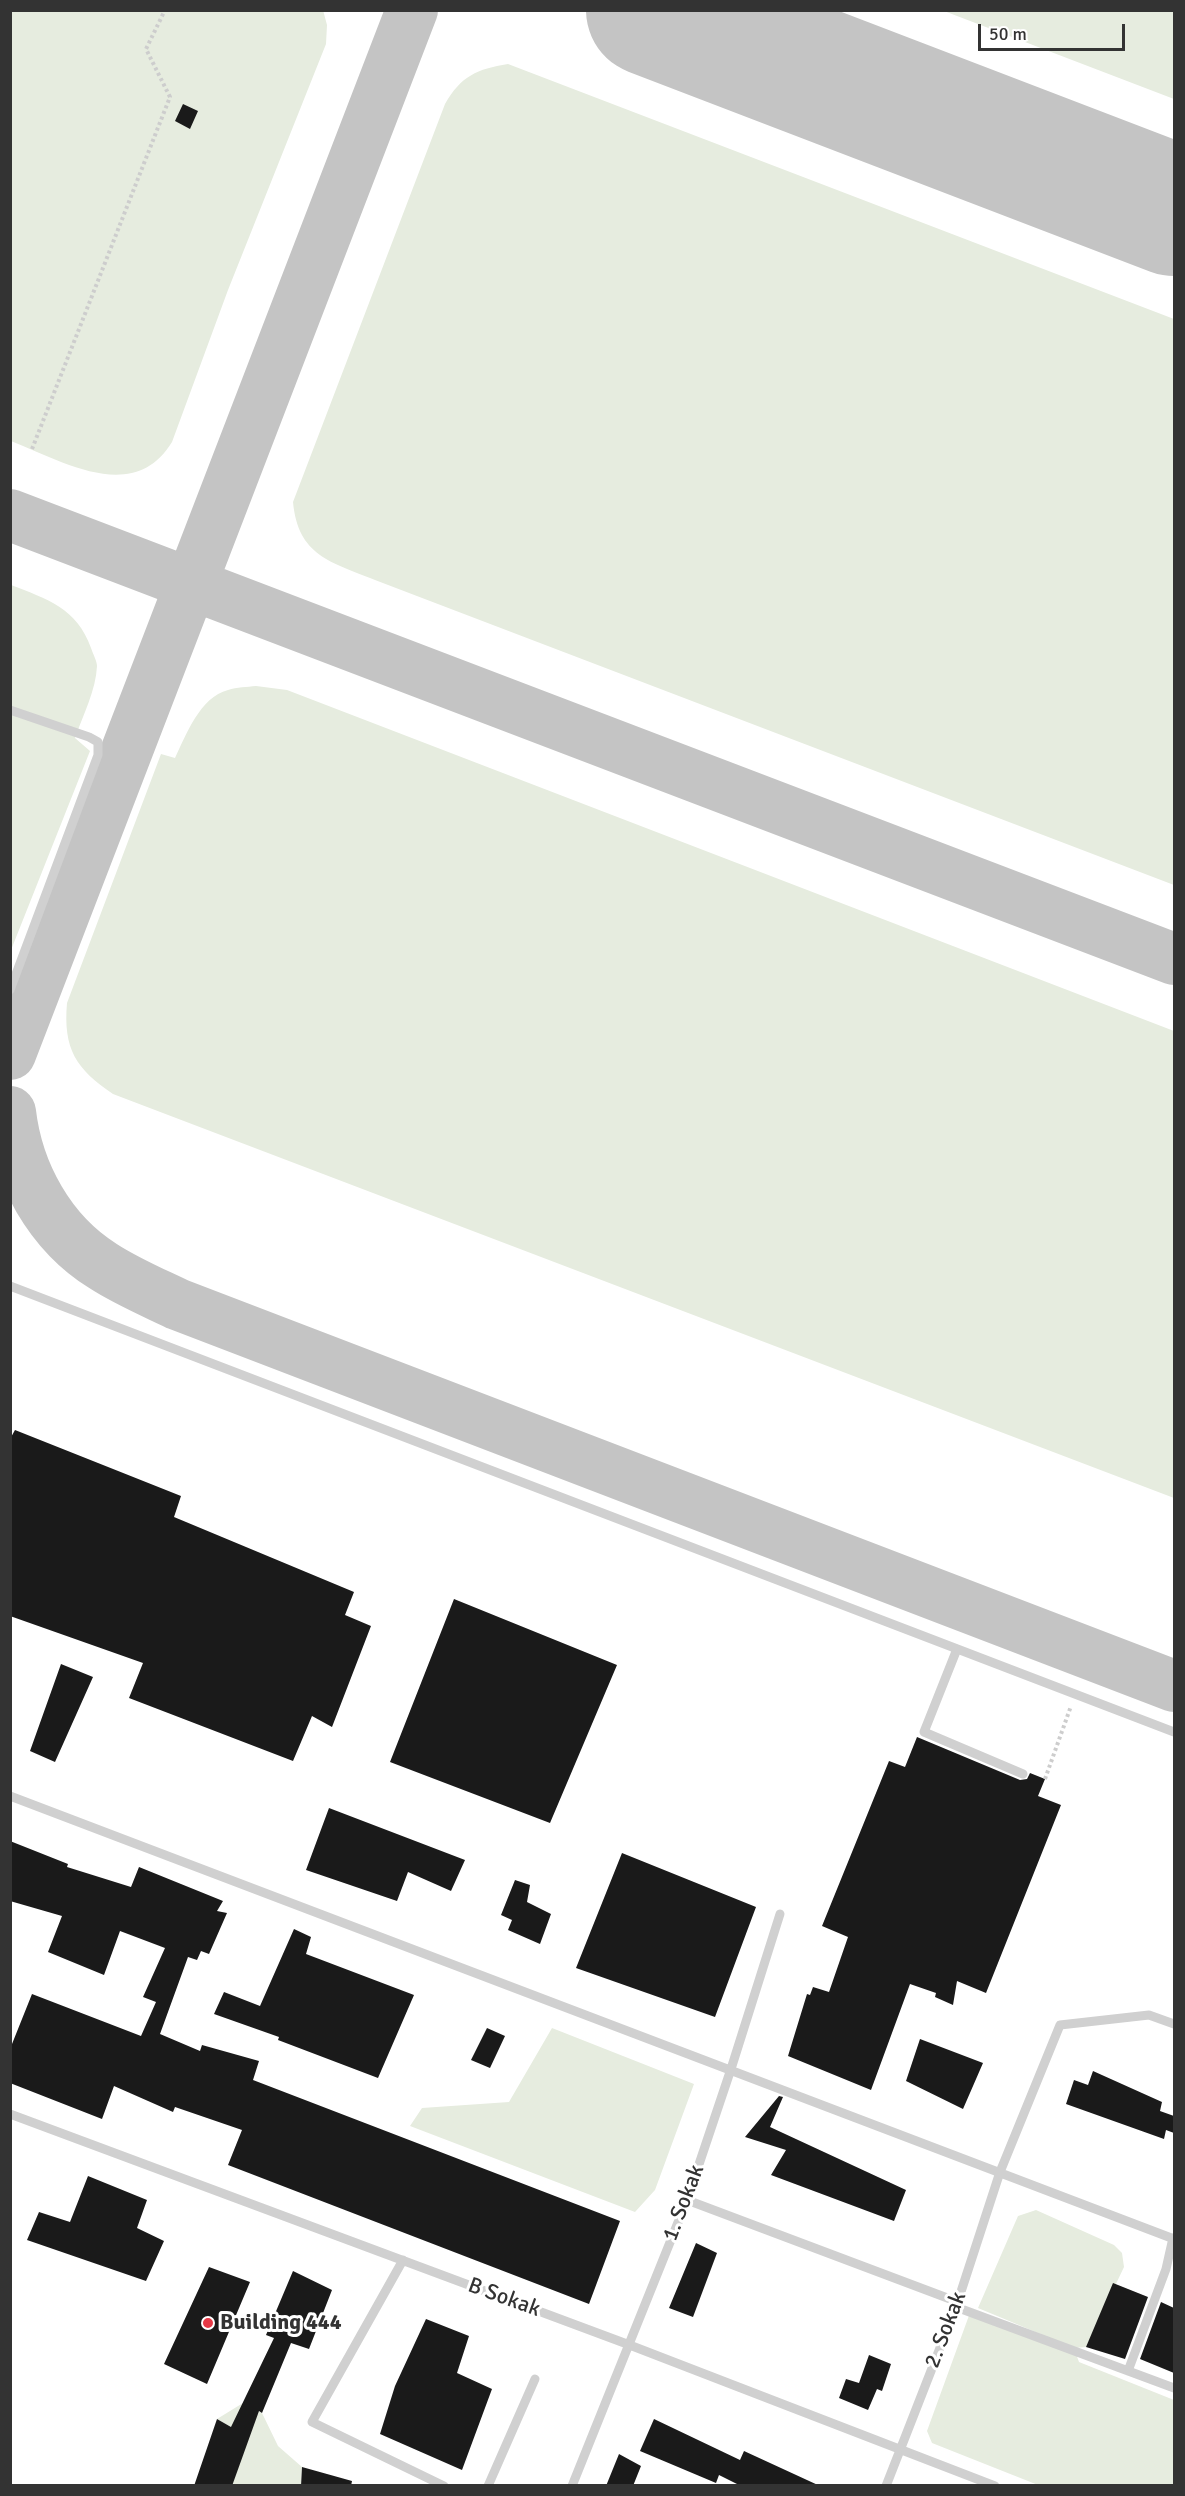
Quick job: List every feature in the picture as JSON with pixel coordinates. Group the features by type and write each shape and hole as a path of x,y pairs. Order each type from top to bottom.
{"lane":[{"path":"10,710 89,736 98,742 98,755 10,990"},
{"path":"10,1286 1174,1732"},
{"path":"957,1649 924,1732 1023,1774"},
{"path":"10,1796 1174,2239 1170,2271 1128,2371"},
{"name":"1. Sokak","path":"572,2486 627,2344 687,2200 780,1914"},
{"name":"2. Sokak","path":"886,2486 957,2304 1000,2172 1060,2025 1149,2015 1174,2024"},
{"name":"B Sokak","path":"10,2114 627,2344 995,2486"},
{"path":"687,2200 1174,2388"},
{"path":"403,2260 312,2422 444,2486"},
{"path":"488,2486 536,2379"}],"path":[{"path":"32,449 170,97 146,49 165,10"},
{"path":"1045,1779 1075,1694"}],"shaded area":[{"path":"323,10 327,25 326,44 228,290 172,442 156,461 138,471 118,475 96,473 74,467 11,441 10,11"},
{"path":"944,11 1174,11 1174,99"},
{"path":"508,64 1174,319 1174,885 344,568 331,562 310,546 296,520 293,502 445,104 457,87 471,75 487,68"},
{"path":"11,585 37,595 69,614 85,634 97,666 92,693 75,738 90,751 11,950"},
{"path":"256,686 287,690 1174,1031 1174,1498 113,1094 100,1085 81,1066 70,1045 66,1019 67,1003 161,754 175,758 189,728 209,700 228,690"},
{"path":"552,2028 694,2084 655,2190 635,2212 410,2126 422,2108 509,2102"},
{"path":"1036,2210 1114,2245 1122,2253 1124,2267 1086,2347 1074,2348 978,2308 1018,2216"},
{"path":"971,2310 1075,2351 1079,2362 1174,2400 1174,2485 1038,2485 932,2443 927,2431"},
{"path":"243,2403 262,2413 278,2446 302,2467 301,2485 232,2485 249,2437 217,2419"}],"building":[{"path":"183,104 198,111 190,129 175,121"},
{"path":"15,1430 181,1496 174,1517 354,1592 345,1615 371,1626 332,1727 312,1716 293,1761 129,1698 143,1663 10,1616 10,1439"},
{"path":"454,1599 617,1665 550,1823 390,1762"},
{"path":"61,1664 93,1677 55,1762 30,1751"},
{"path":"917,1737 1020,1780 1027,1779 1030,1773 1045,1779 1038,1796 1061,1805 986,1993 957,1981 953,2005 935,1997 936,1993 910,1984 871,2090 788,2056 807,1994 810,1995 813,1987 829,1992 848,1937 822,1926 889,1761 905,1767"},
{"path":"329,1808 465,1860 451,1891 408,1872 397,1901 306,1870"},
{"path":"10,1841 68,1864 67,1867 131,1887 139,1867 223,1901 217,1911 227,1913 209,1954 201,1951 197,1960 188,1957 160,2034 200,2051 202,2045 259,2061 253,2080 620,2221 589,2304 228,2165 242,2130 175,2107 173,2112 114,2086 102,2119 10,2083 10,2049 32,1994 141,2036 156,2002 143,1997 165,1948 120,1931 104,1975 48,1952 62,1916 10,1901"},
{"path":"622,1853 756,1907 715,2017 576,1968"},
{"path":"515,1880 530,1885 527,1902 551,1914 540,1944 508,1930 512,1920 501,1915"},
{"path":"294,1929 311,1937 306,1954 414,1995 378,2078 278,2040 279,2037 214,2014 224,1992 260,2006"},
{"path":"487,2028 505,2036 490,2068 471,2060"},
{"path":"920,2039 983,2063 963,2109 906,2081"},
{"path":"1093,2071 1162,2102 1160,2111 1174,2116 1174,2133 1166,2130 1164,2139 1066,2104 1074,2080 1088,2085"},
{"path":"779,2096 783,2097 770,2127 906,2190 894,2221 771,2175 786,2150 745,2137"},
{"path":"88,2176 147,2200 137,2228 164,2241 146,2281 27,2240 39,2212 70,2222"},
{"path":"696,2243 717,2253 693,2317 669,2308"},
{"name":"Building 444","path":"209,2267 250,2282 207,2384 164,2364"},
{"path":"293,2271 332,2290 309,2349 291,2343 262,2413 259,2411 232,2486 194,2486 217,2419 231,2427 274,2338 266,2335"},
{"path":"1113,2283 1148,2297 1125,2359 1086,2347"},
{"path":"1161,2302 1174,2308 1174,2373 1140,2359"},
{"path":"426,2319 469,2336 457,2373 492,2389 462,2470 380,2434 395,2386"},
{"path":"869,2355 891,2364 882,2391 877,2389 868,2410 839,2398 846,2379 859,2383"},
{"path":"654,2419 740,2460 744,2451 820,2486 741,2486 719,2475 716,2483 640,2451"},
{"path":"619,2454 641,2466 633,2486 606,2486"},
{"path":"302,2467 352,2481 351,2486 301,2486"}],"taxiway":[{"path":"10,1054 412,10"},
{"path":"10,515 1174,959"},
{"path":"10,1112 20,1157 39,1200 52,1219 84,1252 103,1266 139,1286 177,1304 1174,1686"}],"runway":[{"path":"652,10 1174,210"}],"place":[{"name":"Building 444","path":"208,2323"}]}
